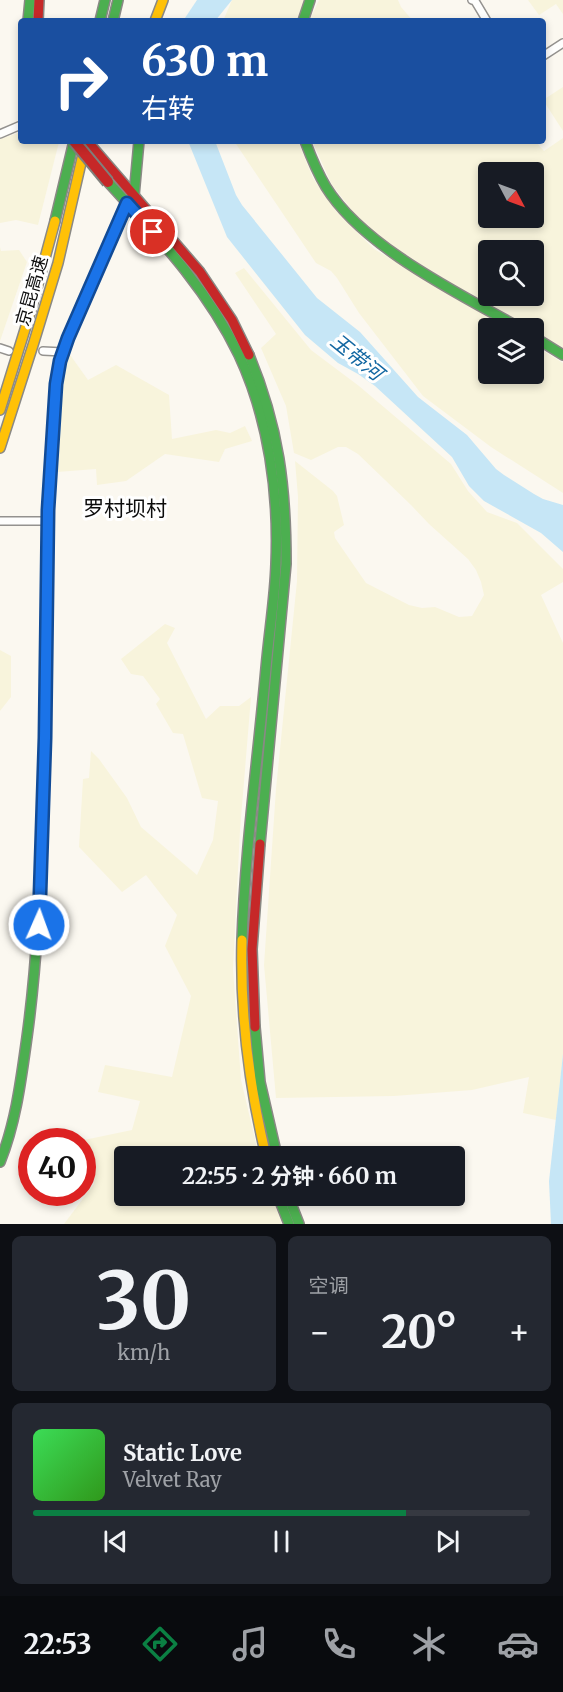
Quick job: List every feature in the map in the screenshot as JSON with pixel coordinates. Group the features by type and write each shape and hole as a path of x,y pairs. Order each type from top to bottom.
{"main road":[{"path":"28,18 30,0"},
{"path":"38,18 39,0"},
{"path":"101,18 105,0"},
{"path":"114,18 117,0"},
{"path":"156,18 163,0"},
{"path":"304,18 310,0"},
{"name":"京昆高速","path":"0,410 43,271 73,144"},
{"path":"77,144 200,272 228,313 251,358 267,397 274,422 280,455 286,518 286,564 257,871 252,949 254,1014 260,1074 266,1115 274,1146"},
{"name":"京昆高速","path":"0,448 55,274 86,144"},
{"path":"89,144 112,178"},
{"path":"0,1162 9,1140 19,1098 31,1010 39,925 45,738 48,521 56,384 63,352 90,285 131,199 139,144"},
{"path":"306,144 314,168 323,183 352,220 365,232 391,252 503,318"},
{"path":"131,199 192,278 219,318 242,362 257,400 270,457 276,519 276,564 248,860 242,949 244,1015 250,1074 264,1146"},
{"path":"544,343 563,355"},
{"path":"282,1206 289,1224"},
{"path":"292,1206 299,1224"}],"street":[{"path":"472,0 475,1 485,18"},
{"path":"546,54 563,43"},
{"path":"0,134 18,126"},
{"path":"0,348 9,351"},
{"path":"43,351 63,352"},
{"path":"0,521 48,521"}],"shaded area":[{"path":"232,0 304,0 297,18 224,18"},
{"path":"319,0 398,0 410,18 310,18"},
{"path":"528,0 563,0 563,14 556,4 539,15"},
{"path":"563,87 563,131 546,105 546,98"},
{"path":"18,133 18,144 58,144 38,225 16,220 0,223 0,139"},
{"path":"563,138 563,349 544,338 544,318 511,318 491,306 544,306 544,240 478,240 478,299 379,237 353,212 332,185 313,144 538,144 544,151"},
{"path":"236,144 299,144 313,178 336,211 374,249 493,318 478,318 478,384 544,384 544,351 563,363 563,493 491,447 423,396 359,313 331,271 316,263"},
{"path":"0,247 1,251 19,250 27,262 0,341"},
{"path":"244,268 311,350 359,386 451,464 468,491 487,512 517,523 563,569 563,582 541,595 563,643 563,1054 556,1120 523,1113 529,1077 472,1090 394,1096 276,1098 264,965 276,789 297,581 298,497 295,461 337,496 344,525 334,532 335,538 366,583 409,605 422,608 435,607 459,617 472,616 484,595 476,570 468,559 358,454 346,447 338,447 311,460 294,453 286,406 261,348 276,334 235,273"},
{"path":"68,352 88,380 116,365 169,395 172,439 216,430 230,433 245,426 252,441 225,449 219,462 165,454 126,481 97,485 96,469 57,472 64,374"},
{"path":"165,624 175,628 167,643 206,719 220,706 239,706 251,697 240,830 233,969 241,1080 257,1146 114,1146 114,1206 276,1206 282,1224 64,1224 78,1206 96,1206 96,1138 132,1130 140,1101 98,1092 105,1065 172,1077 191,996 165,946 177,915 146,875 122,892 79,847 83,779 89,778 91,751 127,798 141,827 197,875 213,840 218,801 202,798 183,734 173,733 156,704 160,699 143,676 131,674 121,659"},
{"path":"0,650 11,656 11,697 0,711"}],"water":[{"path":"197,0 232,0 217,18 185,18"},
{"name":"玉带河","path":"189,144 216,144 242,205 317,298 360,332 418,397 467,435 504,475 543,499 563,505 563,552 541,533 484,501 469,486 452,457 375,386 338,363 305,335 227,237"},
{"path":"563,1054 563,1224 551,1224 549,1181"}],"traffic: fast":[{"path":"28,18 30,0"},
{"path":"101,18 105,0"},
{"path":"114,18 118,0"},
{"path":"304,18 310,0"},
{"path":"55,221 73,144"},
{"path":"134,196 139,144"},
{"path":"306,144 326,187 342,209 363,229 414,267 502,318"},
{"path":"108,182 180,264 212,307 239,355 249,379 258,405 270,457 276,511 275,577 249,838 242,940"},
{"path":"544,343 563,355"},
{"path":"249,355 274,433 282,483 286,536 286,564 260,844"},
{"path":"0,1162 17,1101 35,966 45,753"},
{"path":"255,1027 260,1082 275,1146"},
{"path":"282,1206 289,1224"},
{"path":"292,1206 299,1224"}],"traffic: slow":[{"path":"156,18 163,0"},
{"path":"0,448 58,263 85,144"},
{"path":"51,464 56,384 60,361 127,203"},
{"path":"0,410 31,310 55,221"},
{"path":"242,940 244,1022 255,1103 264,1146"}],"traffic: jam":[{"path":"38,18 39,0"},
{"path":"76,144 108,182"},
{"path":"90,144 200,272 232,320 249,355"},
{"path":"45,753 48,510 51,464"},
{"path":"255,1027 252,949 260,844"}],"district":[{"name":"罗村坝村","path":"125,509"}],"route":[{"path":"39,925 45,738 48,510 56,384 60,361 68,338 127,203 153,232"}]}
